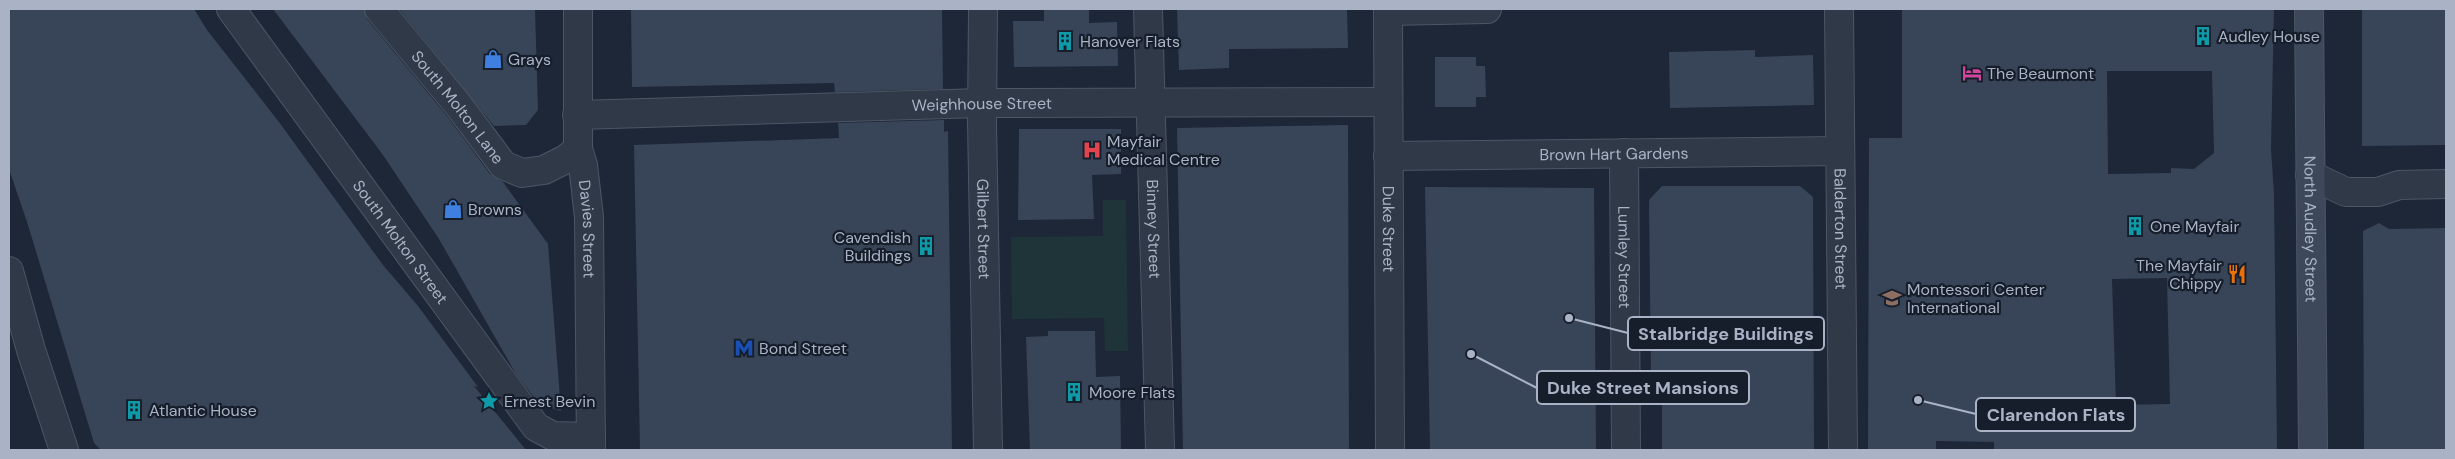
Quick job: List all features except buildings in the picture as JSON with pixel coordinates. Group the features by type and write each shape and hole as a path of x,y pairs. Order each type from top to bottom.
{"street":[{"name":"South Molton Street","path":"231,9 536,427 553,436 591,443"},
{"name":"South Molton Lane","path":"379,9 459,106 503,165 522,173 544,170 566,159 578,149"},
{"name":"Davies Street","path":"578,9 578,149 583,166 589,217 591,443"},
{"name":"Gilbert Street","path":"983,9 982,103 988,450"},
{"name":"Binney Street","path":"1148,9 1160,450"},
{"path":"1388,10 1487,9"},
{"name":"Balderton Street","path":"1839,9 1843,450"},
{"name":"North Audley Street","path":"2308,9 2312,450"},
{"name":"Duke Street","path":"1388,10 1390,450"},
{"name":"Weighhouse Street","path":"577,115 982,103 1388,102"},
{"name":"Brown Hart Gardens","path":"1388,156 1840,151"},
{"name":"Lumley Street","path":"1624,154 1626,450"},
{"path":"2310,175 2346,192 2378,192 2399,185 2446,184"},
{"path":"9,271 31,350 64,450"}],"green space":[{"path":"1103,200 1126,200 1128,351 1105,351 1104,318 1012,319 1011,237 1103,236"}],"place":[{"name":"Audley House","path":"2203,36"},
{"name":"Hanover Flats","path":"1065,41"},
{"name":"Grays","path":"493,59"},
{"name":"The Beaumont","path":"1972,73"},
{"name":"Mayfair Medical Centre","path":"1092,150"},
{"name":"Browns","path":"453,209"},
{"name":"One Mayfair","path":"2135,226"},
{"name":"Cavendish Buildings","path":"926,246"},
{"name":"The Mayfair Chippy","path":"2237,274"},
{"name":"Montessori Center International","path":"1892,298"},
{"name":"Stalbridge Buildings","path":"1569,318"},
{"name":"Bond Street","path":"744,348"},
{"name":"Duke Street Mansions","path":"1471,354"},
{"name":"Moore Flats","path":"1074,392"},
{"name":"Clarendon Flats","path":"1918,400"},
{"name":"Ernest Bevin","path":"489,401"},
{"name":"Atlantic House","path":"134,410"}]}
